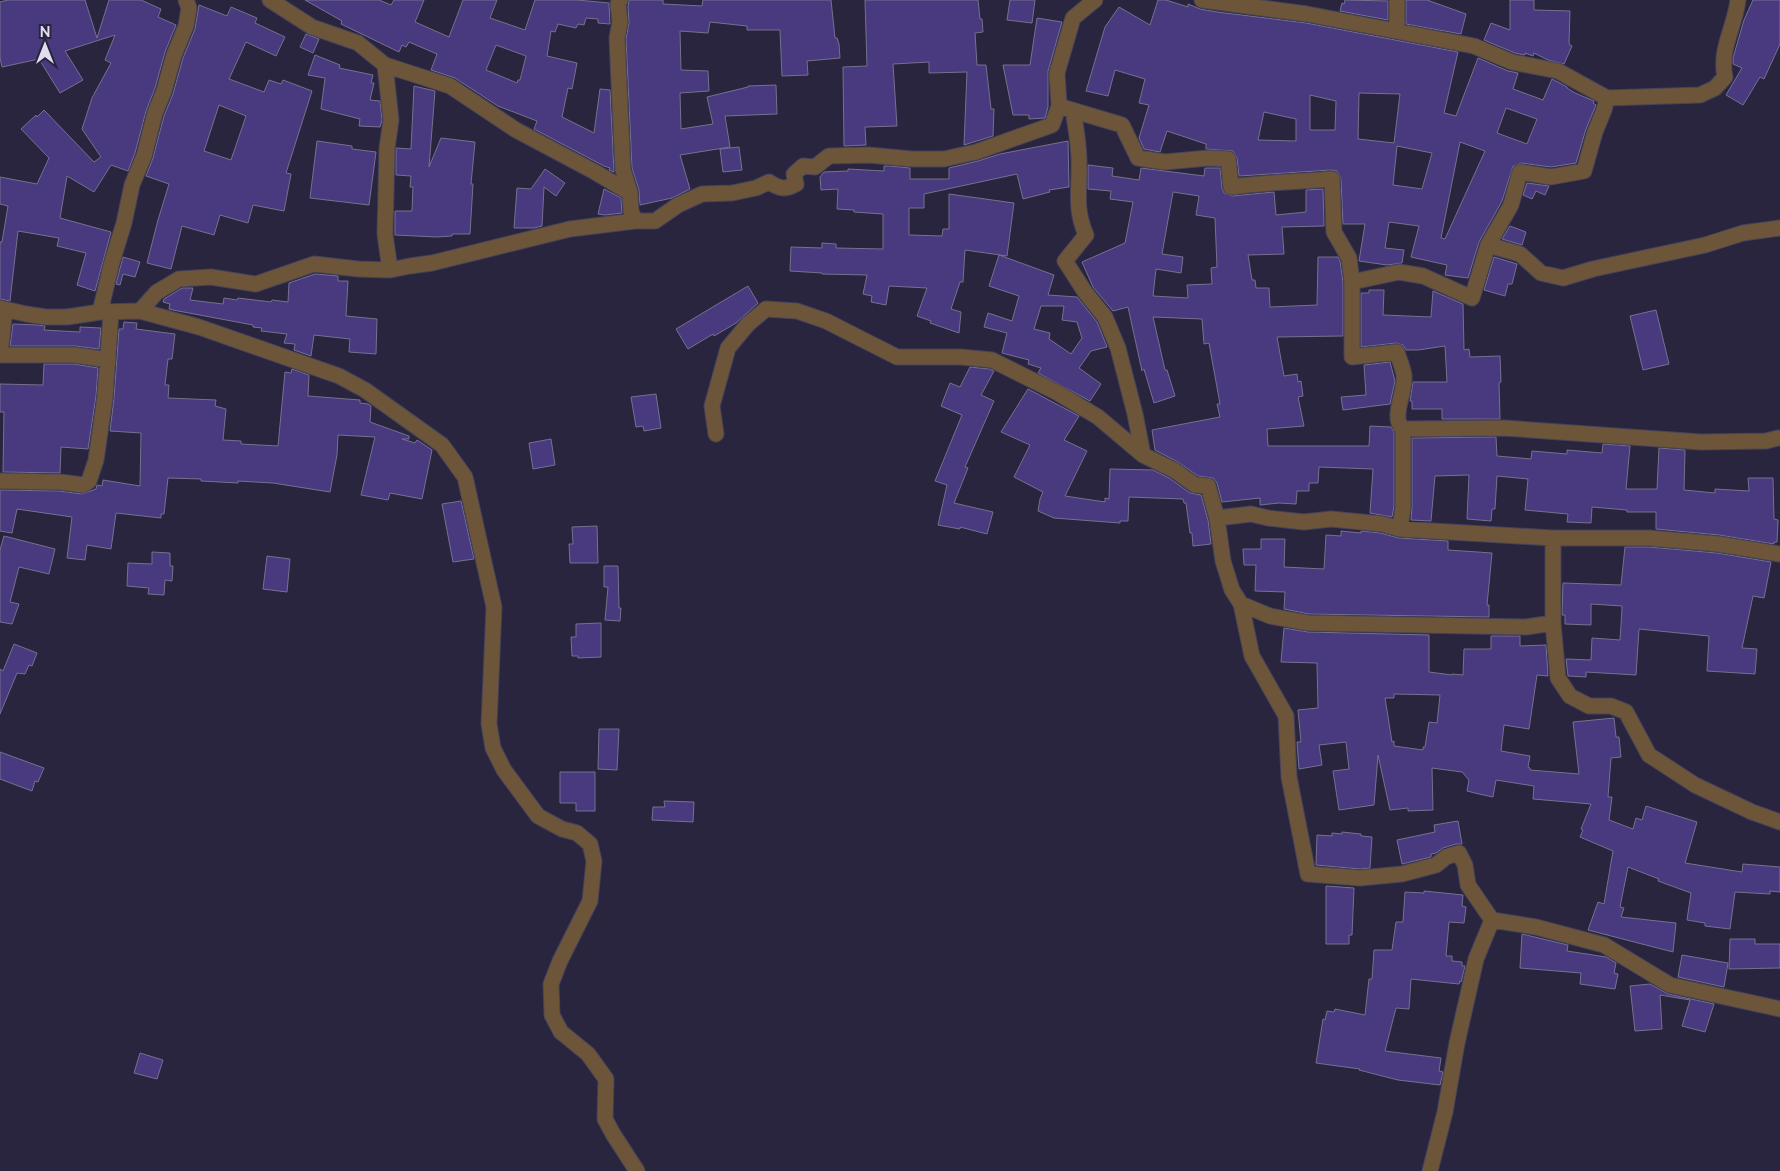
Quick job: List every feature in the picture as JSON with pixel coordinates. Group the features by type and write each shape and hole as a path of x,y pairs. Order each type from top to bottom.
{"street":[{"path":"0,482 60,482 84,485 89,481 96,460 105,397 108,360 106,312 112,262 124,223 132,185 144,156 155,113 164,91 174,55 186,26 189,8 186,0"},
{"path":"270,0 312,27 358,43 385,65 450,86 516,130 630,193"},
{"path":"620,0 618,4 620,22 618,38 623,170 630,193 631,211 635,221"},
{"path":"1094,0 1073,18 1057,73 1066,109 1078,136 1080,163 1077,192 1081,223 1086,235 1066,260 1085,292 1105,318 1118,348 1135,414 1143,455"},
{"path":"1202,0 1307,14 1474,46 1512,62 1558,71 1607,98 1700,95 1715,88 1725,77 1722,65 1736,16 1738,0"},
{"path":"1397,0 1397,31"},
{"path":"385,65 391,120 387,148 385,226 390,270"},
{"path":"1352,282 1399,272 1423,276 1472,298 1488,245 1510,205 1520,172 1551,176 1584,171 1607,98"},
{"path":"140,311 158,292 179,279 211,277 256,284 314,264 358,269 390,270 432,263 570,229 635,221 655,221 678,205 702,194 732,193 756,188 770,182 780,189 788,189 796,184 794,174 803,166 815,167 829,156 869,155 912,159 944,159 976,152 1052,125 1066,109"},
{"path":"1066,109 1122,125 1138,158 1165,162 1208,158 1228,159 1231,187 1265,182 1300,182 1332,179 1334,232 1349,258 1352,282 1352,357 1397,352 1404,374 1403,393 1397,418 1398,424 1403,429 1403,507 1400,529"},
{"path":"1488,245 1520,254 1541,273 1563,278 1593,269 1705,245 1743,233 1780,228"},
{"path":"108,360 75,355 0,355 2,308 46,317 140,311 242,341 306,366 339,376 365,390 442,445 466,477 494,607 489,724 493,748 504,770 538,816 562,830 577,833 590,844 594,861 590,901 560,961 551,984 552,1015 561,1032 588,1054 606,1079 605,1119 637,1171"},
{"path":"716,434 712,406 728,348 748,324 766,309 797,311 826,321 897,357 961,357 992,360 1058,393 1098,417 1143,455 1174,470 1195,485 1208,486 1217,518 1223,561 1232,590 1241,604 1252,656 1286,716 1289,777 1308,874 1360,878 1402,874 1436,865 1446,857 1459,853 1465,865 1468,885 1492,920 1536,927 1604,946 1670,985 1780,1010"},
{"path":"1403,429 1504,428 1701,442 1766,441 1778,438"},
{"path":"1217,518 1251,514 1295,521 1331,519 1382,524 1400,529 1553,538 1649,538 1718,544 1780,554"},
{"path":"1553,538 1553,622 1558,678 1570,696 1588,706 1611,706 1626,712 1649,755 1695,785 1752,812 1780,822"},
{"path":"1241,604 1270,616 1308,623 1526,627 1553,622"},
{"path":"1430,1171 1445,1112 1457,1043 1476,959 1492,920"}],"building":[{"path":"8,0 85,0 97,38 109,0 141,0 161,9 158,17 176,25 165,52 128,171 111,165 94,192 67,176 60,218 111,232 95,291 77,285 86,253 57,246 59,238 18,231 10,301 0,299 0,242 2,242 8,206 0,204 0,177 37,184 49,158 21,129 44,110 94,162 101,157 82,129 92,98 111,63 105,60 115,35 65,51 83,80 60,93 39,59 2,67 0,58 0,2"},
{"path":"305,0 379,0 391,5 394,0 424,0 415,22 449,37 463,0 497,0 490,18 525,30 535,0 577,0 609,3 610,24 598,23 598,19 586,18 584,25 578,24 576,28 558,24 555,32 551,31 547,56 577,63 572,89 568,88 562,117 594,133 600,89 610,90 614,172 609,170 610,168 534,129 537,121 498,106 455,78 431,70 437,54 409,42 406,47 402,45 399,52 341,24 342,21","holes":["496,45 526,56 520,80 517,83 486,70"]},
{"path":"629,0 663,0 663,4 702,6 703,0 831,0 835,38 837,38 839,44 840,58 807,61 808,75 782,76 780,30 747,30 747,26 710,22 708,33 680,31 681,70 708,71 709,91 680,93 681,129 713,124 707,97 748,86 776,85 777,114 725,116 730,147 680,155 690,189 672,198 640,205 639,190 632,168 626,39 629,23"},
{"path":"865,0 978,0 983,32 975,33 977,65 986,65 991,109 994,109 993,136 964,145 967,72 929,73 929,62 893,64 897,126 865,127 866,145 844,146 843,67 867,66"},
{"path":"1010,0 1035,0 1032,23 1007,20"},
{"path":"1158,0 1166,0 1188,7 1188,4 1200,9 1217,12 1306,23 1458,52 1444,113 1456,116 1478,58 1508,71 1518,73 1513,89 1543,100 1552,79 1575,93 1594,101 1593,103 1596,105 1586,129 1576,163 1551,167 1521,163 1513,166 1502,201 1479,242 1468,278 1445,275 1447,265 1411,257 1419,226 1389,222 1385,248 1404,250 1402,263 1387,265 1359,261 1365,224 1343,224 1341,179 1337,171 1239,176 1237,158 1233,151 1206,149 1206,144 1167,131 1160,152 1144,149 1139,138 1149,105 1139,103 1145,79 1115,70 1108,96 1086,91 1105,27 1119,7 1150,25","holes":["1359,93 1400,94 1394,143 1358,139","1310,95 1336,101 1335,130 1310,130","1506,108 1537,119 1527,144 1497,133","1264,112 1296,119 1296,141 1258,140","1460,142 1485,151 1445,239 1441,238","1397,146 1432,153 1422,189 1393,185"]},
{"path":"1345,0 1388,1 1388,20 1340,11"},
{"path":"1406,0 1427,0 1466,14 1461,34 1406,24"},
{"path":"1510,0 1534,0 1534,10 1570,11 1569,44 1572,46 1564,64 1548,60 1534,53 1533,56 1525,53 1525,55 1515,53 1484,40 1491,23 1510,30"},
{"path":"1753,0 1780,0 1780,44 1764,79 1760,77 1743,105 1726,95 1742,68 1733,64 1733,58 1744,20"},
{"path":"199,5 227,16 231,7 257,18 255,23 285,37 276,56 246,42 229,79 264,92 269,80 281,84 283,80 312,91 286,173 291,174 284,211 253,205 248,223 220,215 214,235 182,226 171,269 147,263 169,184 146,176 183,58 195,29","holes":["219,105 246,116 231,160 204,151"]},
{"path":"1037,18 1062,22 1048,71 1048,107 1045,118 1029,119 1029,115 1013,115 1003,65 1030,65"},
{"path":"306,34 319,39 313,53 300,47"},
{"path":"315,55 340,65 339,68 373,75 371,83 374,83 370,100 380,101 382,120 380,127 359,126 360,119 321,109 325,78 308,75"},
{"path":"414,86 435,91 429,167 441,138 475,142 471,184 473,184 470,234 452,234 452,236 436,237 395,235 395,211 412,211 413,187 410,187 411,176 396,175 396,148 411,149"},
{"path":"317,141 376,152 369,205 310,198"},
{"path":"1068,141 1069,187 1049,190 1050,192 1023,199 1017,174 924,194 924,208 909,208 909,235 942,236 943,229 949,229 949,194 1014,203 1007,256 965,250 963,282 960,282 951,309 961,312 959,333 930,323 931,321 917,316 927,288 889,286 886,305 871,302 872,296 863,294 867,275 790,271 791,247 822,248 822,243 836,244 836,248 883,249 883,214 837,209 838,189 821,190 820,177 824,172 848,171 848,169 884,171 884,166 890,166 910,168 910,179 949,179 949,168 1000,154"},
{"path":"739,147 742,170 723,172 720,149"},
{"path":"1088,165 1113,168 1112,176 1139,180 1141,168 1204,176 1205,168 1220,168 1224,193 1232,196 1274,192 1276,215 1306,212 1306,190 1323,189 1324,226 1282,227 1284,254 1248,255 1252,280 1255,280 1256,288 1269,288 1270,307 1317,305 1318,257 1338,257 1343,283 1343,336 1277,337 1284,376 1297,374 1298,382 1301,381 1303,396 1298,397 1304,426 1267,429 1268,446 1369,446 1370,426 1391,427 1394,432 1394,506 1392,517 1370,513 1373,469 1319,467 1318,483 1309,483 1309,491 1297,491 1296,504 1260,505 1260,498 1222,502 1217,483 1213,478 1198,476 1178,462 1155,450 1152,430 1220,417 1217,404 1220,404 1209,343 1204,344 1202,319 1153,317 1165,370 1167,370 1175,396 1154,403 1144,369 1142,371 1128,307 1113,311 1093,287 1082,262 1125,243 1133,202 1110,199 1111,191 1088,189","holes":["1173,192 1199,196 1196,215 1215,218 1217,267 1211,268 1212,284 1187,285 1188,298 1153,296 1156,269 1181,273 1183,257 1162,254"]},
{"path":"545,169 565,183 556,196 544,187 542,226 514,228 517,188 531,189"},
{"path":"1527,183 1549,186 1545,195 1536,191 1532,199 1523,195"},
{"path":"604,189 621,198 622,213 598,214"},
{"path":"1510,226 1526,232 1522,245 1502,239"},
{"path":"999,255 1054,275 1048,295 1077,297 1097,322 1107,347 1091,351 1079,368 1101,384 1090,401 1038,373 1041,368 1028,364 1029,360 1002,353 1007,333 984,327 988,313 1012,321 1019,296 989,286","holes":["1041,306 1064,306 1062,320 1077,322 1082,338 1071,354 1049,339 1050,333 1034,329"]},
{"path":"123,257 140,262 135,277 123,274 120,285 116,284"},
{"path":"1494,257 1517,264 1512,284 1508,284 1505,296 1484,290"},
{"path":"315,274 338,276 338,281 348,281 346,316 377,319 376,354 349,352 350,339 314,335 311,356 294,350 295,344 284,343 287,334 261,331 262,328 253,327 253,325 169,309 170,304 163,302 164,299 182,288 193,288 190,300 223,304 224,298 288,302 289,283"},
{"path":"748,286 758,303 736,323 688,349 676,329"},
{"path":"1369,290 1384,290 1383,315 1431,317 1433,291 1463,304 1464,350 1469,349 1470,357 1500,356 1500,419 1442,419 1442,409 1412,409 1412,401 1410,401 1413,382 1447,382 1445,346 1418,350 1406,350 1403,345 1396,343 1361,347 1361,293 1369,293"},
{"path":"1656,310 1669,364 1643,370 1630,316"},
{"path":"124,322 137,323 136,329 175,334 172,359 168,359 165,385 169,385 168,398 216,400 215,406 226,409 223,440 241,441 241,444 278,446 285,372 291,373 292,369 309,375 308,396 360,400 360,403 368,404 371,406 370,422 409,436 409,439 402,439 415,443 417,440 432,450 422,499 390,493 388,500 361,495 375,437 338,435 337,455 330,492 273,483 238,481 238,483 168,478 164,514 161,514 161,518 116,513 111,549 87,545 85,560 67,558 72,517 17,509 12,533 0,531 0,490 59,491 82,494 96,489 97,485 102,486 103,480 140,486 141,433 110,431 119,329 123,329"},
{"path":"13,324 45,326 44,330 80,332 80,327 101,328 99,349 75,346 10,346"},
{"path":"1390,362 1395,381 1390,404 1343,410 1341,397 1366,395 1364,365"},
{"path":"44,364 74,364 98,368 88,449 61,447 60,473 3,472 4,412 0,412 0,384 43,385"},
{"path":"970,367 994,371 981,395 994,401 965,467 968,468 954,503 993,512 987,534 960,527 960,529 938,525 947,485 935,481 962,415 941,406 950,383 960,387"},
{"path":"1028,389 1079,416 1064,440 1087,451 1065,496 1105,502 1105,498 1109,499 1110,469 1153,470 1169,478 1190,493 1201,495 1208,520 1211,544 1193,546 1186,503 1184,503 1183,499 1129,497 1128,521 1120,521 1120,523 1054,518 1038,511 1043,492 1014,477 1030,445 1001,432"},
{"path":"656,394 661,428 644,431 643,426 636,427 631,397"},
{"path":"1496,437 1497,456 1531,459 1532,451 1567,454 1567,450 1602,453 1603,444 1630,446 1626,489 1657,489 1659,448 1685,450 1684,490 1715,493 1715,489 1749,491 1748,478 1773,478 1774,519 1778,520 1777,542 1774,542 1774,544 1719,535 1656,529 1656,512 1627,512 1627,510 1592,507 1591,523 1567,522 1568,514 1525,510 1528,479 1497,476 1495,509 1492,509 1491,521 1467,519 1469,475 1435,476 1431,521 1411,520 1412,438"},
{"path":"551,439 555,465 533,469 529,443"},
{"path":"461,501 474,559 453,562 442,504"},
{"path":"597,526 598,563 570,563 569,544 573,544 572,527"},
{"path":"1341,531 1361,533 1361,531 1399,538 1448,541 1448,550 1492,553 1487,605 1489,605 1489,617 1309,614 1284,609 1285,592 1255,591 1256,565 1244,565 1243,549 1261,549 1261,539 1285,539 1284,567 1324,569 1326,535 1341,536"},
{"path":"4,536 55,549 49,574 19,567 10,602 19,604 12,624 0,622 0,550"},
{"path":"1625,547 1649,547 1717,553 1771,562 1764,598 1753,596 1742,648 1757,649 1755,674 1707,671 1709,636 1639,629 1636,675 1586,672 1586,677 1568,676 1566,659 1591,660 1592,638 1620,640 1622,606 1591,604 1591,625 1565,624 1565,615 1562,615 1563,583 1621,585"},
{"path":"152,552 170,553 170,566 173,566 172,581 165,580 164,595 148,594 149,588 127,586 128,563 152,564"},
{"path":"267,556 290,559 287,592 263,589"},
{"path":"604,566 618,566 620,621 605,620 608,587 604,587"},
{"path":"601,623 601,657 578,658 578,656 572,656 571,637 576,637 576,624"},
{"path":"1284,628 1308,632 1429,635 1429,672 1452,675 1463,675 1464,649 1491,649 1491,636 1520,636 1520,646 1546,645 1548,676 1537,675 1529,729 1504,725 1501,751 1530,756 1528,767 1530,770 1579,774 1573,722 1614,718 1616,737 1619,737 1621,757 1611,758 1608,797 1612,797 1609,820 1633,829 1636,818 1642,820 1646,806 1697,822 1685,863 1742,872 1743,864 1780,867 1780,892 1770,891 1770,894 1735,892 1730,929 1705,926 1705,923 1687,920 1691,893 1628,867 1620,907 1624,908 1621,917 1676,923 1673,952 1588,930 1598,902 1604,904 1613,851 1580,837 1583,830 1581,829 1591,804 1533,799 1534,786 1496,780 1493,797 1479,794 1467,791 1469,780 1462,772 1432,768 1433,810 1408,811 1408,808 1390,810 1378,755 1374,805 1339,810 1333,771 1349,769 1346,742 1319,745 1322,765 1299,769 1297,742 1301,742 1298,710 1318,708 1317,663 1281,662","holes":["1394,694 1440,695 1437,723 1429,722 1423,750 1394,746 1385,698 1394,698"]},
{"path":"14,644 37,653 32,666 29,665 25,674 17,673 0,714 0,669 3,671"},
{"path":"599,729 619,729 617,770 598,769"},
{"path":"0,752 44,768 38,782 35,781 32,791 0,779"},
{"path":"560,772 595,772 595,811 576,811 576,803 560,803"},
{"path":"664,801 694,802 693,822 652,820 653,807 665,807"},
{"path":"1458,821 1462,844 1443,848 1431,854 1431,857 1402,864 1397,840 1435,832 1434,825"},
{"path":"1342,832 1372,837 1370,868 1360,869 1316,865 1317,835 1332,836 1332,833 1342,834"},
{"path":"1326,886 1354,888 1352,935 1349,935 1349,944 1326,944"},
{"path":"1424,891 1463,895 1462,906 1466,907 1464,923 1449,922 1446,956 1452,956 1452,961 1462,962 1462,966 1465,966 1459,984 1411,979 1409,1009 1396,1008 1385,1051 1441,1058 1439,1071 1443,1072 1440,1085 1398,1080 1360,1069 1316,1063 1323,1019 1325,1020 1327,1011 1334,1012 1335,1009 1365,1015 1369,979 1372,979 1374,950 1392,950 1396,922 1403,922 1405,892 1424,893"},
{"path":"1522,934 1568,945 1567,951 1606,957 1616,963 1614,973 1618,974 1615,989 1580,984 1581,973 1520,968"},
{"path":"1730,939 1755,939 1755,944 1780,944 1780,968 1729,969"},
{"path":"1682,955 1728,963 1724,987 1678,977"},
{"path":"1650,984 1668,994 1714,1004 1705,1032 1682,1026 1690,1000 1660,995 1662,1029 1635,1031 1630,986"},
{"path":"140,1053 163,1060 157,1079 134,1073"}]}
